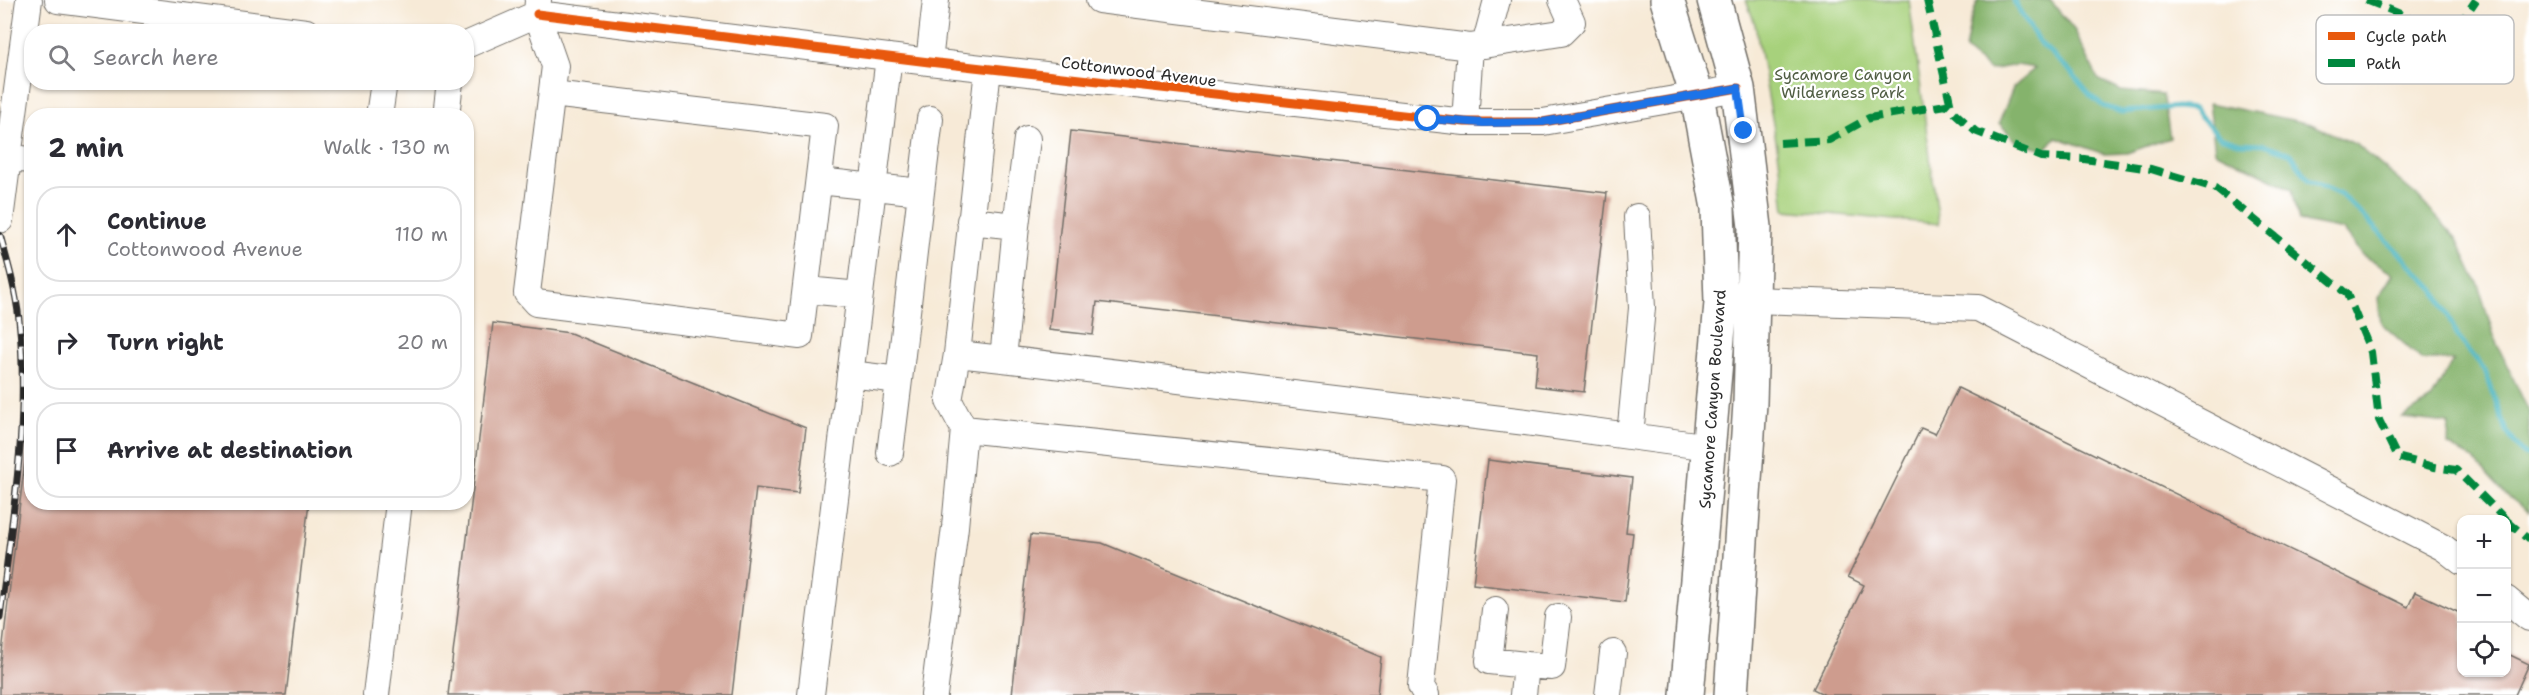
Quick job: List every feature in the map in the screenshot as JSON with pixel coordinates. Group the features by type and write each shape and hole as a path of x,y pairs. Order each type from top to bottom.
{"main road":[{"name":"Sycamore Canyon Boulevard","path":"1667,0 1697,96 1718,220 1720,303 1710,447 1687,695"},
{"name":"Sycamore Canyon Boulevard","path":"1714,0 1738,88 1755,227 1750,403 1731,695"}],"street":[{"path":"28,24 29,0"},
{"path":"58,0 244,24"},
{"path":"929,62 936,0"},
{"path":"1100,0 1478,46 1561,33 1572,22 1562,0"},
{"path":"1465,122 1478,46 1497,0"},
{"path":"474,41 537,7 555,66 527,293 536,303 800,336 825,126 552,94"},
{"name":"Cottonwood Avenue","path":"537,7 929,62 1465,122 1543,122 1738,88"},
{"path":"811,695 889,57"},
{"path":"934,695 955,528 964,429 950,401 988,69"},
{"path":"0,220 20,159 24,88"},
{"path":"380,108 383,90"},
{"path":"447,108 449,90"},
{"path":"890,453 930,119"},
{"path":"1003,359 1027,139"},
{"path":"819,181 921,192"},
{"path":"1630,436 1642,308 1637,217"},
{"path":"970,221 1016,226"},
{"path":"806,290 860,295"},
{"path":"1754,300 1978,308 2444,548 2457,558"},
{"path":"957,354 1710,447"},
{"path":"850,374 899,380"},
{"path":"964,429 1442,478 1421,686 1426,695"},
{"path":"376,695 398,510"},
{"path":"2511,603 2529,618"},
{"path":"1495,610 1489,661 1552,668 1558,617"},
{"path":"1608,695 1613,653"},
{"path":"1523,695 1526,665"}],"green space":[{"name":"Sycamore Canyon Wilderness Park","path":"1746,0 1909,0 1939,224 1785,210 1779,157 1755,24"},
{"path":"1978,0 2050,0 2075,31 2098,79 2121,91 2163,95 2170,138 2127,153 2104,154 2056,137 2046,149 2018,143 1999,123 2013,88 2035,68 2017,65 1989,70 1965,50 1970,23"},
{"path":"2209,103 2311,124 2357,145 2416,195 2457,239 2478,284 2496,342 2529,412 2529,512 2505,494 2472,458 2448,445 2449,423 2402,418 2431,399 2453,360 2422,360 2381,323 2378,298 2393,274 2362,255 2343,230 2299,221 2292,189 2215,151"}],"building":[{"path":"1071,131 1607,193 1584,392 1535,386 1538,353 1097,302 1093,335 1049,330"},
{"path":"493,323 570,333 806,428 798,493 756,488 732,695 448,695 470,510 474,510 474,480"},
{"path":"1958,388 2408,607 2415,592 2457,612 2457,677 2511,677 2511,655 2529,664 2515,695 1825,695 1813,689 1864,585 1848,577 1921,428 1935,434"},
{"path":"1488,460 1632,478 1626,532 1633,533 1625,602 1473,584"},
{"path":"24,468 24,510 308,510 286,695 0,695 0,669"},
{"path":"1030,535 1102,543 1381,657 1377,695 1012,695"}],"waterway":[{"path":"2013,0 2039,42 2103,106 2122,112 2177,107 2194,109 2220,137 2239,143 2264,144 2291,154 2309,180 2341,195 2436,291 2458,337 2485,370 2506,431 2523,454 2529,456"}],"railway":[{"path":"0,235 18,309 22,357 18,469 0,617"}],"marked path":[{"path":"1927,0 1952,111"},
{"path":"2366,0 2403,15"},
{"path":"2466,15 2476,0"},
{"path":"1780,143 1829,140 1869,118 1946,105 1975,131 2041,157 2084,159 2151,169 2215,188 2347,294 2371,352 2379,420 2397,457 2434,467 2456,470 2501,515"},
{"path":"2511,524 2529,540"}],"cycle path":[{"path":"537,14 929,62 1465,122 1543,122 1738,88"}],"route":[{"path":"1428,119 1483,123 1543,122 1738,88 1744,131"}]}
